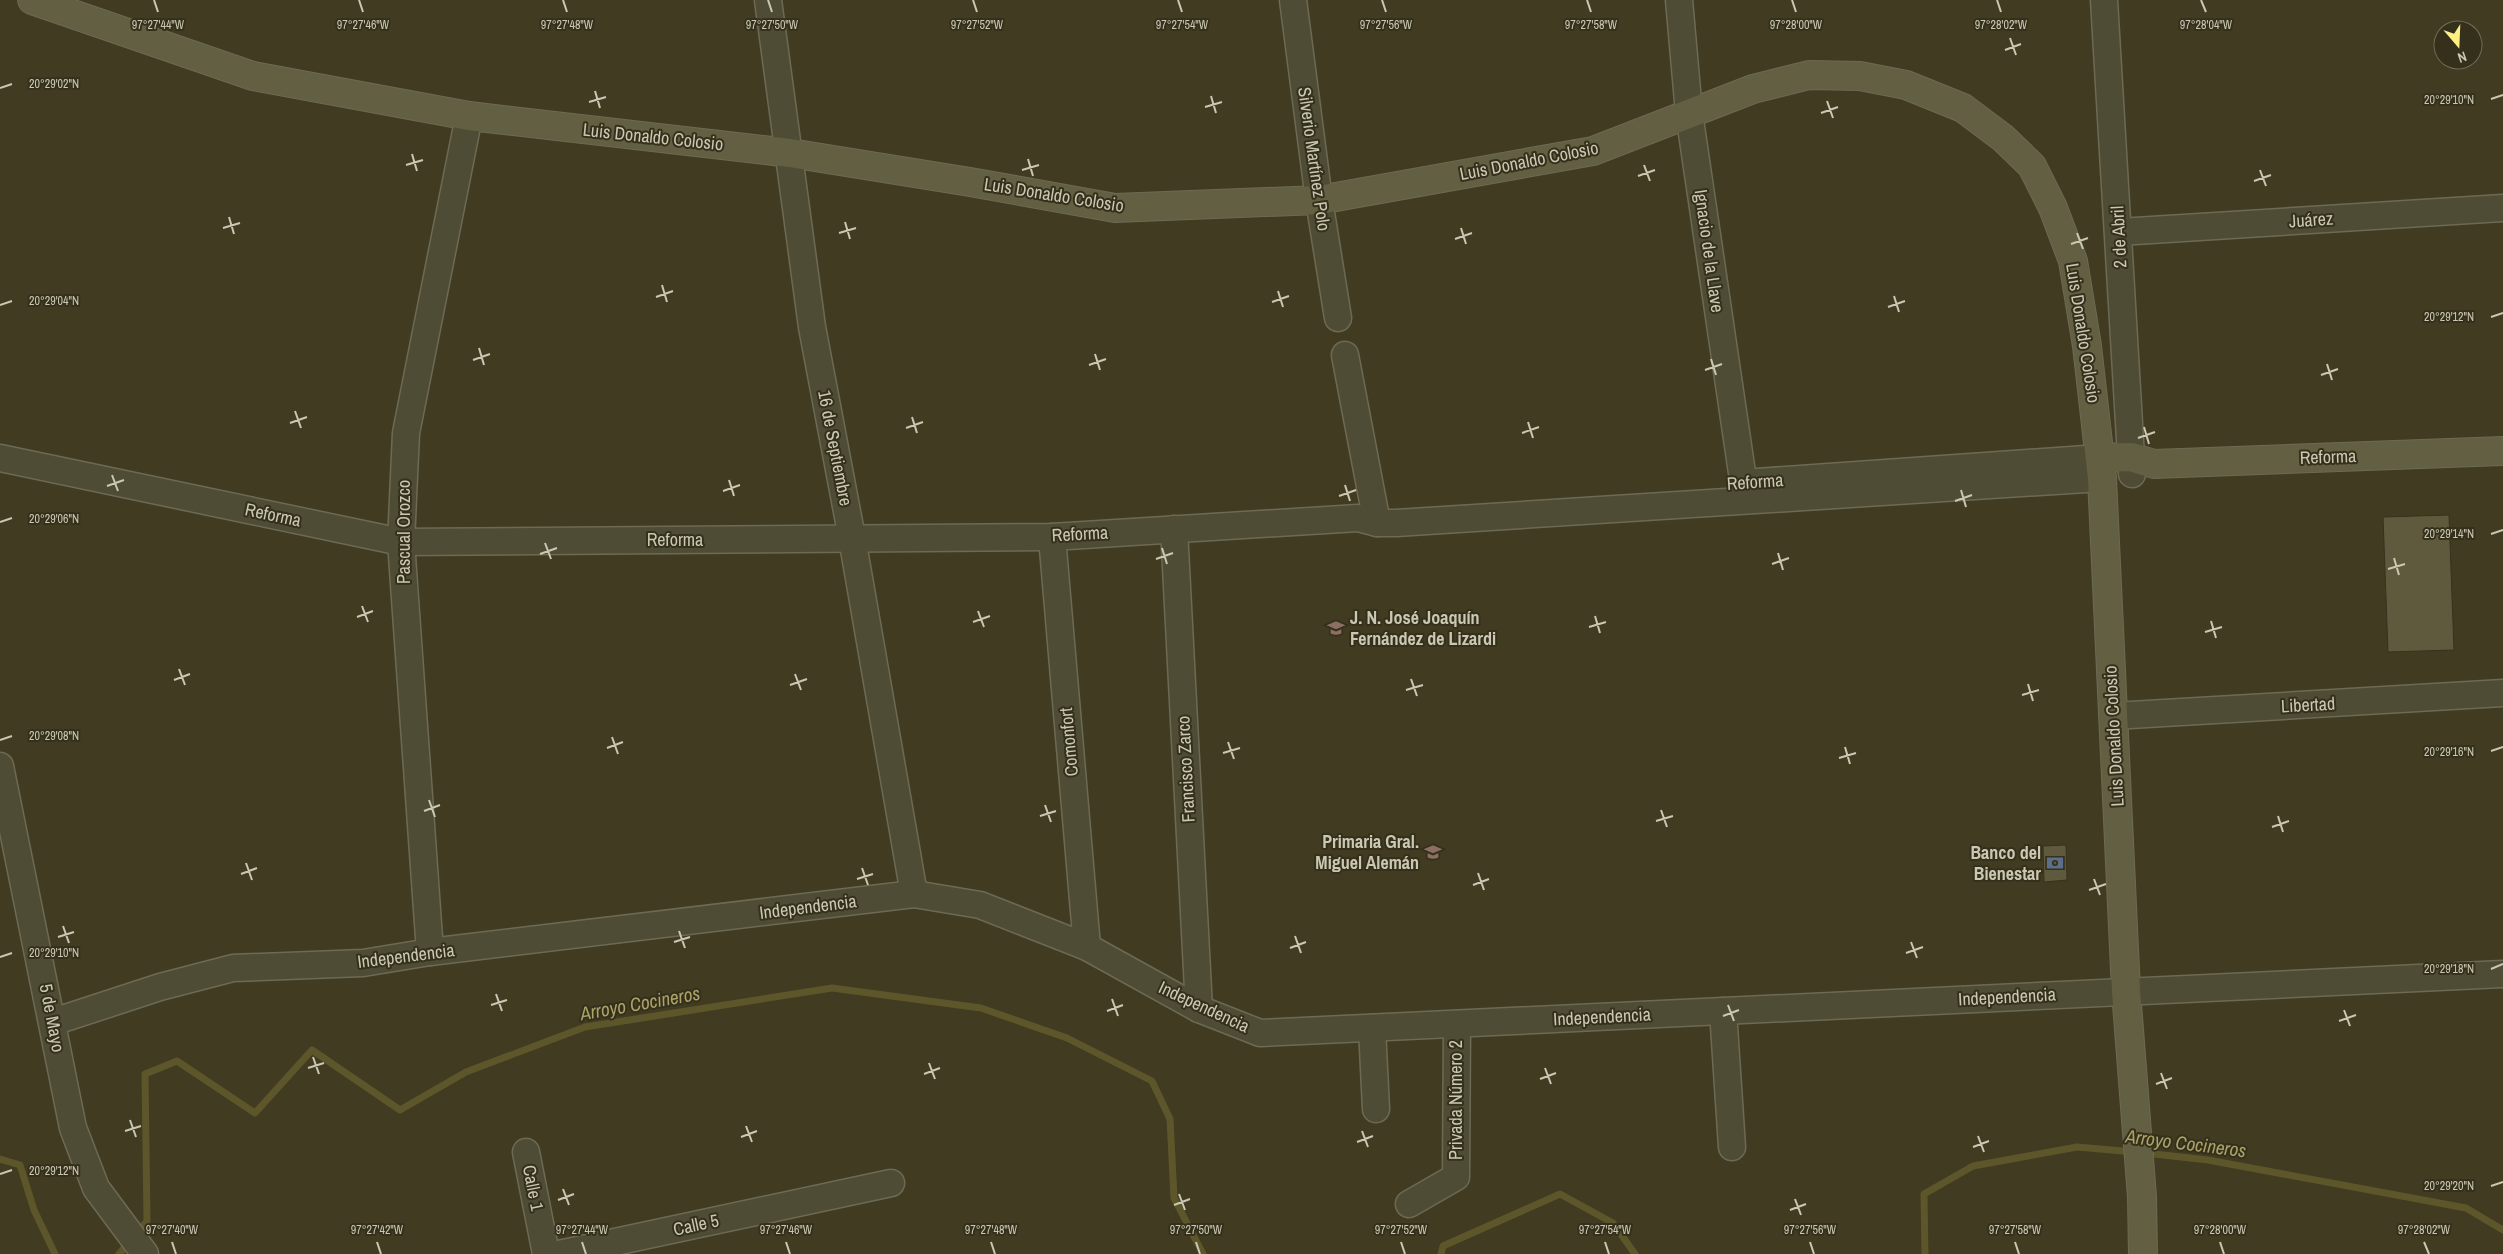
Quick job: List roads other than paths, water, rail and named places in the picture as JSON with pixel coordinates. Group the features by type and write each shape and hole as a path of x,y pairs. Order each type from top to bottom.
{"main road":[{"name":"Luis Donaldo Colosio","path":"32,0 253,76 469,116 790,153 1115,208 1319,200 1593,151 1753,89 1809,75 1860,76 1906,85 1963,108 2003,138 2032,166 2053,208 2072,261 2087,346 2101,468 2126,991 2142,1198 2143,1254"},
{"name":"Reforma","path":"2101,468 2503,450"}],"street":[{"name":"16 de Septiembre","path":"768,0 812,327 852,538 914,894"},
{"name":"Silverio Martínez Polo","path":"1293,0 1319,200 1338,318"},
{"name":"Ignacio de la Llave","path":"1680,0 1689,113 1745,492"},
{"name":"2 de Abril","path":"2104,0 2119,232 2139,465"},
{"name":"Pascual Orozco","path":"430,952 401,542 406,433 469,116"},
{"name":"Juárez","path":"2119,232 2503,208"},
{"path":"1345,355 1370,516"},
{"name":"Reforma","path":"0,458 401,542 1052,536 2101,468"},
{"name":"Francisco Zarco","path":"1174,529 1199,1009"},
{"name":"Comonfort","path":"1052,536 1086,947"},
{"name":"Libertad","path":"2113,716 2503,693"},
{"name":"5 de Mayo","path":"0,766 73,1128 96,1188 145,1254"},
{"name":"Independencia","path":"53,1022 160,987 233,968 363,963 430,952 914,894 980,905 1086,947 1199,1009 1260,1033 2503,974"},
{"path":"1723,1011 1732,1147"},
{"name":"Privada Número 2","path":"1409,1204 1456,1177 1457,1024"},
{"path":"1372,1028 1376,1110"},
{"name":"Calle 1","path":"526,1152 546,1254"},
{"name":"Calle 5","path":"559,1254 891,1183"}],"waterway":[{"name":"Arroyo Cocineros","path":"119,1254 147,1221 145,1074 177,1061 255,1113 312,1050 400,1110 466,1072 585,1027 832,988 981,1008 1067,1038 1152,1081 1170,1119 1174,1198 1203,1254"},
{"name":"Arroyo Cocineros","path":"1925,1254 1924,1194 1973,1166 2077,1147 2134,1152"},
{"name":"Arroyo Cocineros","path":"2145,1153 2208,1160 2466,1208 2503,1230"},
{"name":"Arroyo Cocineros","path":"0,1159 20,1165 34,1210 55,1254"},
{"name":"Arroyo Cocineros","path":"1441,1254 1443,1246 1560,1194 1613,1223 1635,1254"}],"place":[{"name":"J. N. José Joaquín Fernández de Lizardi","path":"1336,628"},
{"name":"Primaria Gral. Miguel Alemán","path":"1433,852"},
{"name":"Banco del Bienestar","path":"2055,863"}]}
